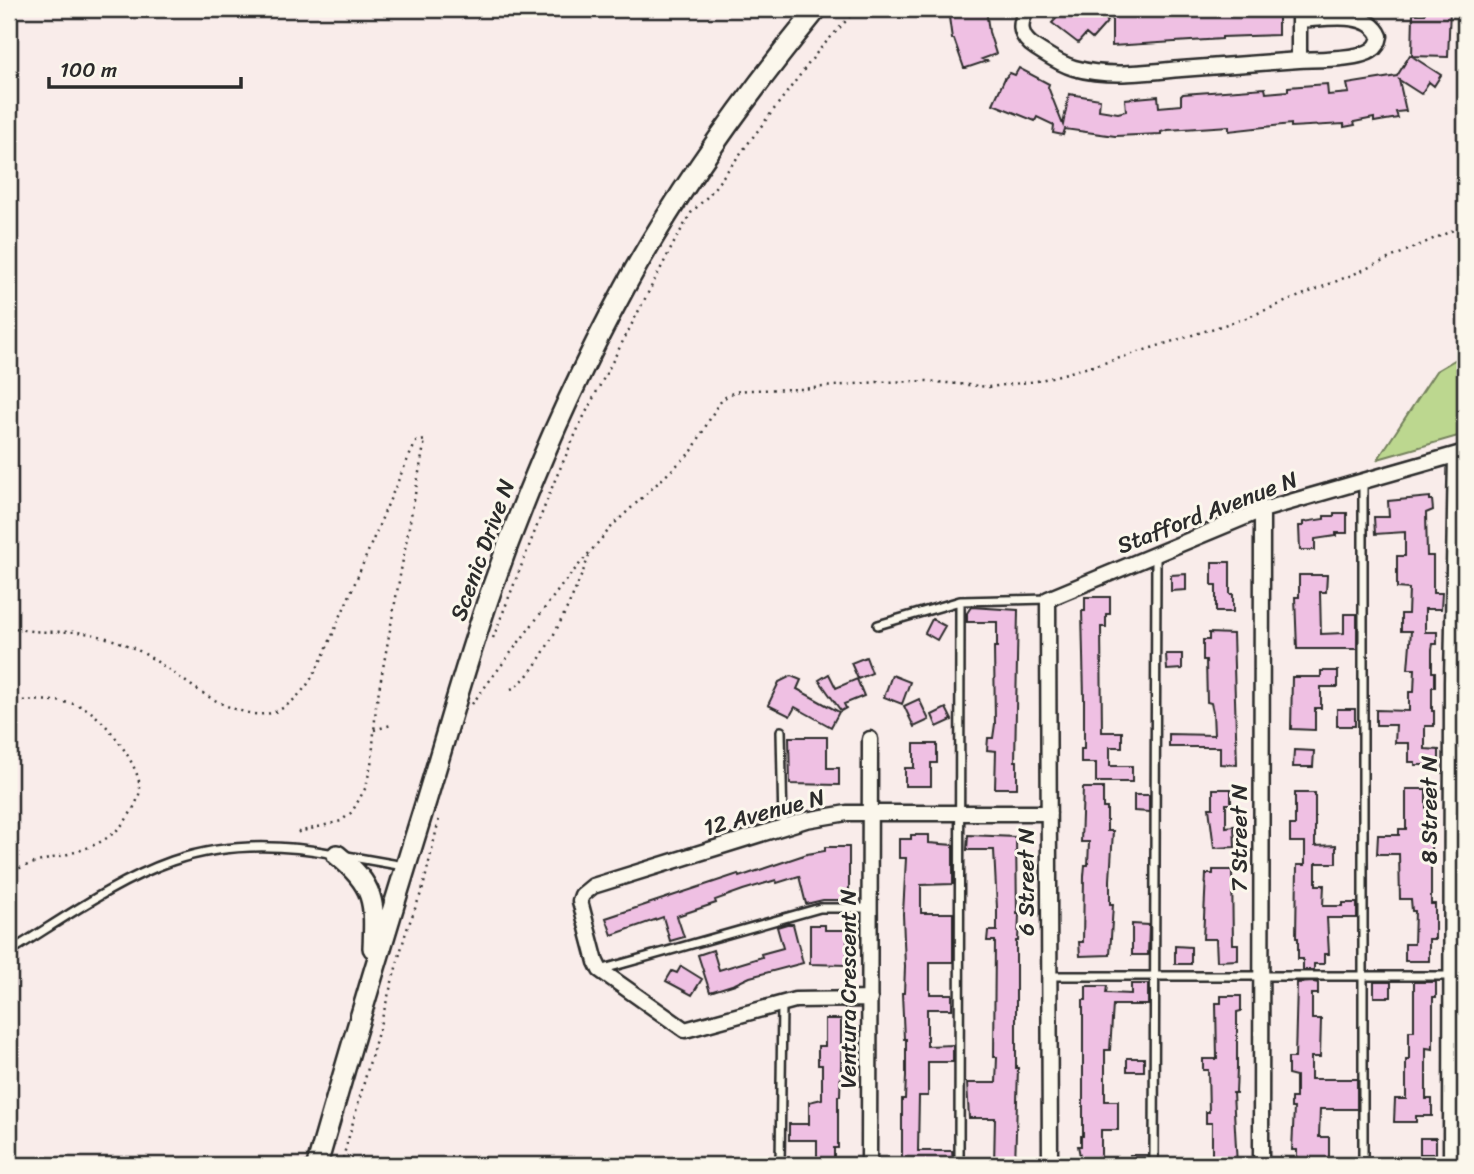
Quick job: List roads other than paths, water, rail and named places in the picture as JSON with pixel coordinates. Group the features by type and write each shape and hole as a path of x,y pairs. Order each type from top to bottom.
{"main road":[{"name":"Scenic Drive N","path":"317,1165 491,593 534,479 569,398 626,286 688,183 770,68 817,9"},
{"path":"337,855 361,876 372,899 373,974"}],"street":[{"path":"1028,9 1020,23 1026,40 1060,63 1095,72 1127,74 1360,55 1371,51 1378,44 1380,36 1377,29 1362,19 1299,14 1298,60"},
{"name":"Stafford Avenue N","path":"1048,599 1262,510 1461,453"},
{"name":"8 Street N","path":"1451,1165 1451,976 1461,453"},
{"name":"7 Street N","path":"1261,1165 1262,510"},
{"name":"6 Street N","path":"1048,599 1050,1165"},
{"name":"Ventura Crescent N","path":"869,1165 872,813 870,740"},
{"name":"12 Avenue N","path":"600,970 580,906 582,895 593,886 827,815 1049,813"},
{"path":"600,970 685,1030 807,998 870,999"}],"lane":[{"path":"1363,481 1363,1165"},
{"path":"1154,1165 1156,555"},
{"path":"878,625 960,601 1048,599"},
{"path":"959,1165 960,601"},
{"path":"781,731 783,827"},
{"path":"9,952 124,883 152,869 191,855 224,849 291,847 406,867"},
{"path":"600,970 820,908 870,908"},
{"path":"1049,976 1451,976"},
{"path":"780,1165 782,1004"}]}
